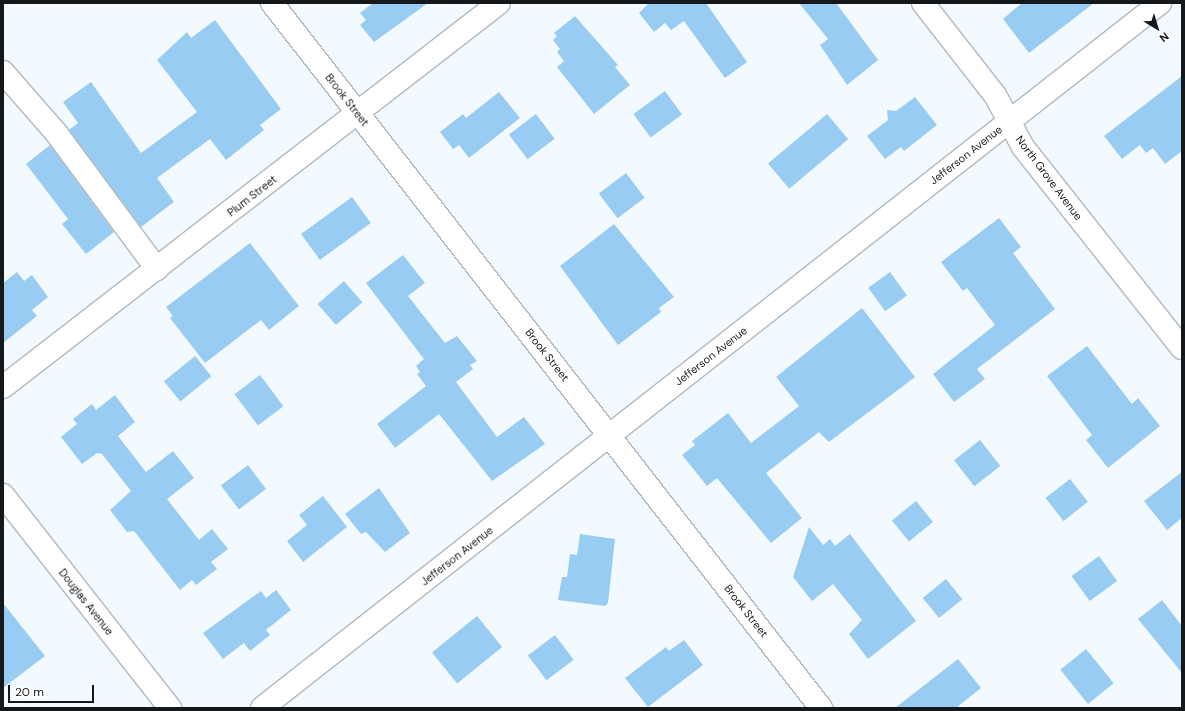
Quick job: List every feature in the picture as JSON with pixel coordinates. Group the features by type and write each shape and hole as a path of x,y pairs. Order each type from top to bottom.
{"street":[{"name":"Brook Street","path":"272,3 821,708"},
{"name":"Plum Street","path":"3,387 500,3"},
{"name":"North Grove Avenue","path":"923,3 995,95 1008,122 1023,147 1182,348"},
{"name":"Jefferson Avenue","path":"262,708 1160,3"},
{"path":"3,72 57,134 157,269"},
{"name":"Douglas Avenue","path":"3,495 170,708"}],"building":[{"path":"373,3 428,3 374,42 360,25 366,20 360,13"},
{"path":"649,3 706,3 747,62 725,78 684,21 671,30 665,23 654,32 639,13"},
{"path":"799,3 836,3 878,60 847,85 820,45 828,39"},
{"path":"1022,3 1094,3 1029,53 1003,19"},
{"path":"575,16 618,65 615,67 630,85 594,114 557,67 564,61 557,52 560,49 553,40 557,36 554,33"},
{"path":"215,20 281,109 260,125 264,130 226,160 210,139 157,178 174,202 141,227 69,130 78,123 63,102 91,82 141,153 197,112 157,60 187,32 191,38"},
{"path":"1182,76 1182,151 1165,164 1153,148 1146,153 1140,145 1122,159 1104,136"},
{"path":"665,91 682,114 650,137 633,114"},
{"path":"499,92 520,118 469,158 459,145 453,149 440,132 463,114 466,118"},
{"path":"915,97 937,125 904,151 901,147 885,159 867,136 888,120 887,110 896,111"},
{"path":"536,114 555,139 528,159 509,134"},
{"path":"827,114 848,139 789,189 768,163"},
{"path":"50,145 114,232 86,254 62,224 68,219 26,164"},
{"path":"626,173 645,198 618,218 599,193"},
{"path":"352,197 371,223 320,260 301,234"},
{"path":"999,218 1021,247 1013,253 1055,309 977,369 985,379 954,402 933,374 995,325 967,288 963,291 941,262"},
{"path":"614,224 674,297 659,308 661,312 618,345 560,266"},
{"path":"250,243 299,306 269,330 261,320 205,363 170,318 173,316 166,307"},
{"path":"403,255 425,283 408,296 445,343 457,336 477,361 470,365 473,369 456,382 497,437 524,417 545,444 492,481 439,414 395,448 377,424 426,386 417,374 420,372 416,366 424,359 366,283"},
{"path":"17,272 24,281 32,275 48,297 32,310 37,316 3,343 3,283"},
{"path":"890,272 907,295 885,311 868,288"},
{"path":"344,281 362,302 336,325 318,304"},
{"path":"862,308 915,377 829,442 819,432 766,473 802,518 771,543 717,478 707,486 682,455 695,445 692,441 728,413 751,443 799,406 776,377"},
{"path":"1087,346 1132,404 1138,398 1160,426 1108,468 1086,440 1092,435 1047,376"},
{"path":"195,356 211,376 180,401 164,381"},
{"path":"260,375 283,406 258,425 234,394"},
{"path":"115,395 135,422 118,436 146,472 173,451 194,478 167,499 199,540 212,529 228,549 211,562 217,569 196,585 192,580 180,590 134,531 127,532 110,510 131,491 102,454 97,453 82,464 61,437 77,424 73,419 92,404 96,410"},
{"path":"980,440 1000,466 974,486 954,460"},
{"path":"248,465 266,489 239,509 221,485"},
{"path":"1182,472 1182,518 1167,530 1144,501"},
{"path":"1070,479 1088,502 1063,521 1046,498"},
{"path":"379,488 410,533 385,552 366,532 361,534 345,514"},
{"path":"323,496 347,527 303,562 287,541 307,525 299,515"},
{"path":"916,501 933,522 909,541 892,521"},
{"path":"809,527 823,545 830,539 835,546 850,534 916,621 868,659 849,634 862,620 833,584 812,601 793,577"},
{"path":"580,534 615,539 608,603 605,606 558,600 562,577 567,577 570,554 577,555"},
{"path":"1099,556 1117,581 1090,601 1071,576"},
{"path":"946,579 962,599 939,618 923,598"},
{"path":"276,590 291,610 266,630 270,635 250,651 244,643 223,659 203,633 261,591 266,598"},
{"path":"1162,600 1182,626 1182,673 1138,619"},
{"path":"3,603 45,656 3,688"},
{"path":"477,616 502,647 457,684 432,653"},
{"path":"555,635 574,660 547,680 528,655"},
{"path":"684,640 703,665 648,707 625,678 666,647 669,651"},
{"path":"1086,649 1114,683 1088,704 1060,670"},
{"path":"958,659 981,688 956,708 895,708"}]}
